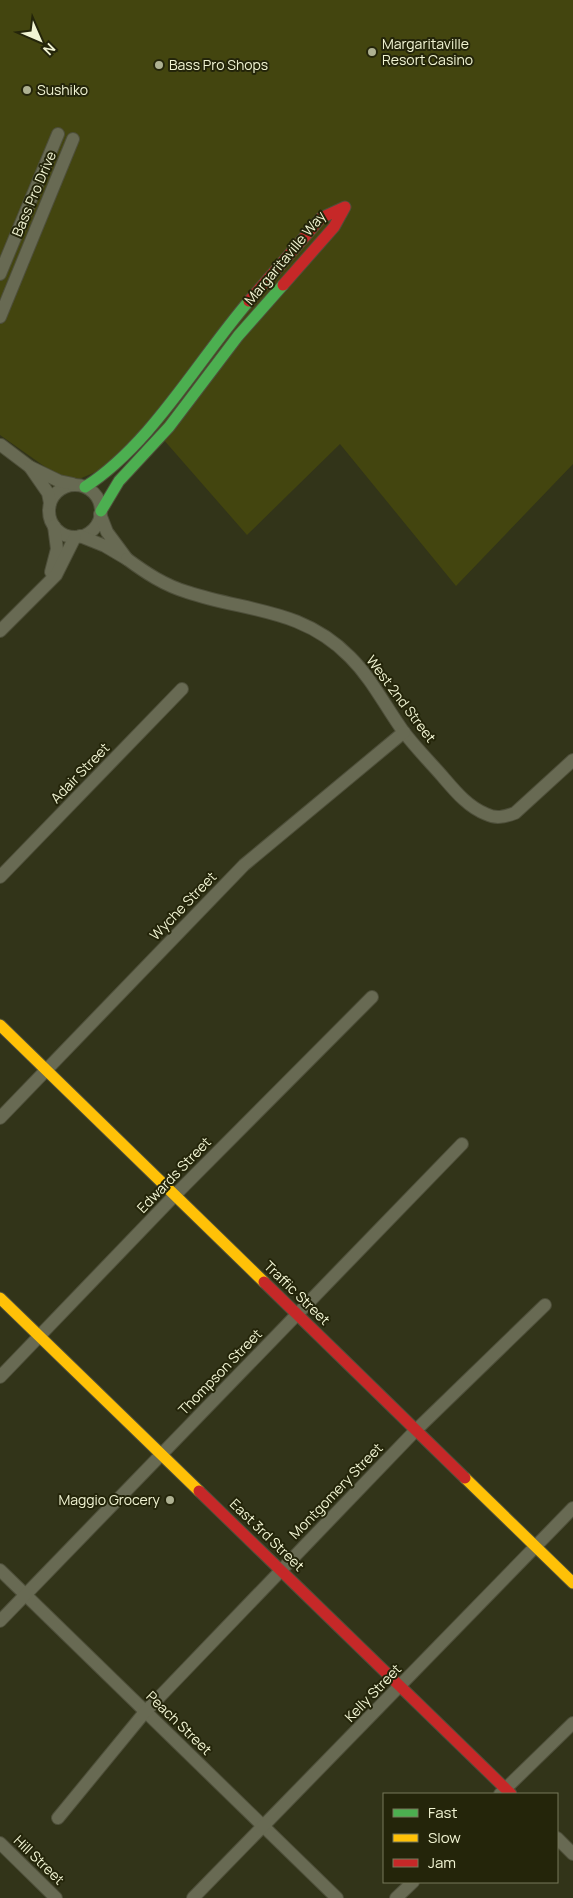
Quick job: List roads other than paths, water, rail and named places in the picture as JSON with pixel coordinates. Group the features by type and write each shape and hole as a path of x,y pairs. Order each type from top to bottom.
{"street":[{"name":"Bass Pro Drive","path":"0,274 58,134"},
{"name":"Bass Pro Drive","path":"0,317 73,138"},
{"name":"Margaritaville Way","path":"80,486 104,475 146,433 224,330 321,218 345,207 334,228 238,336 170,427 119,481 101,512"},
{"path":"0,444 30,467 59,480 80,486 98,498 101,512 93,529 77,536 62,533 54,526"},
{"path":"30,467 48,493 50,503 49,514 54,526 57,549 56,560 40,589"},
{"path":"50,503 60,490 80,486"},
{"name":"West 2nd Street","path":"101,512 107,532 127,559"},
{"path":"0,631 40,589 56,576 77,536"},
{"name":"West 2nd Street","path":"77,536 104,546 158,580 177,589 272,611 311,627 338,646 360,668 404,732 460,797 485,814 502,818 521,810 573,760"},
{"name":"Adair Street","path":"0,877 182,690"},
{"name":"Wyche Street","path":"0,1118 244,865 404,732"},
{"name":"Edwards Street","path":"0,1377 175,1195 372,997"},
{"name":"Traffic Street","path":"0,1025 573,1583"},
{"name":"Thompson Street","path":"0,1620 462,1144"},
{"name":"East 3rd Street","path":"0,1298 401,1686 506,1792"},
{"name":"Montgomery Street","path":"58,1818 146,1712 281,1569 415,1431 545,1305"},
{"name":"Kelly Street","path":"193,1898 573,1508"},
{"name":"Peach Street","path":"0,1570 337,1898"},
{"path":"506,1792 573,1722"},
{"path":"558,1839 573,1854"},
{"name":"Hill Street","path":"0,1843 56,1898"},
{"path":"396,1898 412,1883"}],"place":[{"name":"Margaritaville Resort Casino","path":"372,52"},
{"name":"Bass Pro Shops","path":"159,65"},
{"name":"Sushiko","path":"27,90"},
{"name":"Maggio Grocery","path":"170,1500"}]}
